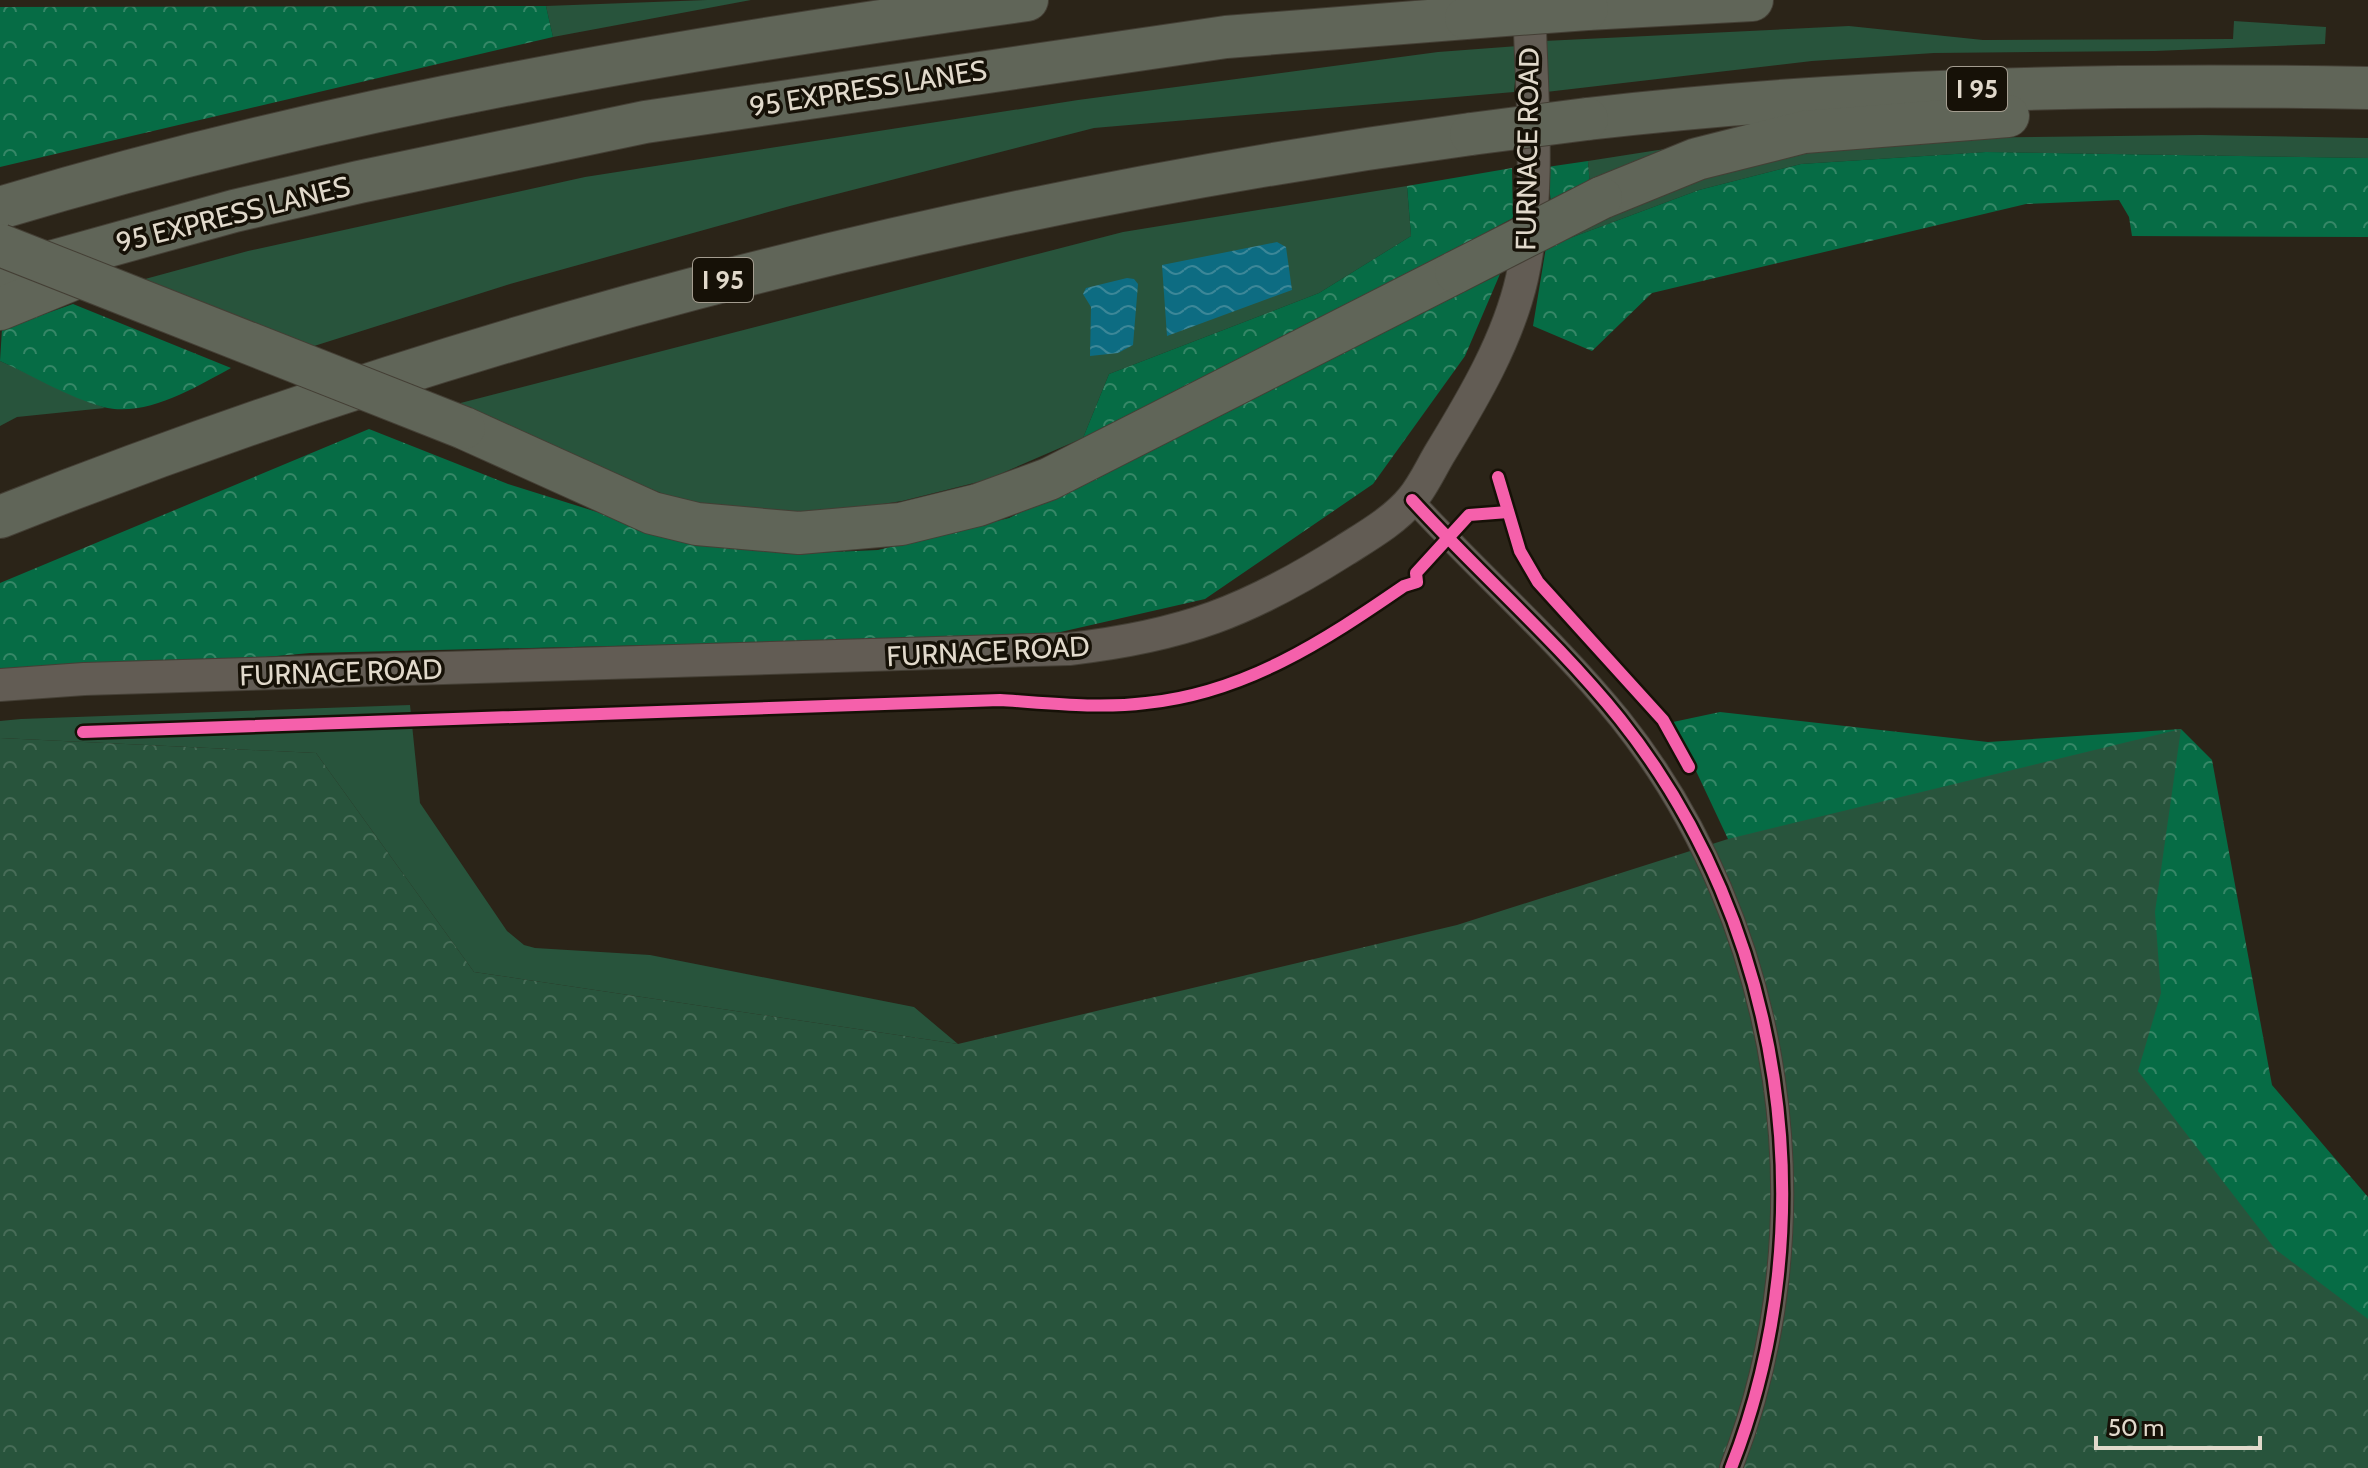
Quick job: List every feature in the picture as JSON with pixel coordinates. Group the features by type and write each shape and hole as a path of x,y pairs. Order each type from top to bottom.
{"highway":[{"path":"0,208 302,128 447,97 753,41 1027,0"},
{"name":"95 EXPRESS LANES","path":"0,276 234,211 645,122 1226,37 1587,9 1752,0"},
{"name":"I 95","path":"0,517 193,444 496,343 793,261 1119,190 1312,156 1587,119 1865,94 2086,86 2368,88"},
{"path":"0,245 464,428 652,513 697,524 799,533 901,524 978,505 1049,479 1601,198 1697,159 1804,132 1894,123 2097,113 2301,87"},
{"path":"0,309 234,211"}],"main road":[{"name":"FURNACE ROAD","path":"0,685 84,679 1009,653 1128,643 1208,623 1248,607 1285,588 1360,540 1412,500 1491,362 1522,280 1532,186 1529,0"}],"street":[{"path":"1412,500 1594,689 1644,752 1708,862 1750,972 1766,1036 1778,1109 1781,1241 1773,1312 1760,1377 1731,1468"}],"green space":[{"path":"751,0 553,37 546,6"},
{"path":"546,6 553,37 0,167 0,7"},
{"path":"2234,21 2326,27 2325,44 2155,51 1934,53 1812,61 1546,92 1544,41 1849,26 1983,40 2233,39"},
{"path":"1518,46 1514,92 1094,128 790,206 510,284 311,347 123,285 248,251 585,177 1078,100 1438,52"},
{"path":"2201,135 2368,138 2368,158 1986,152 1801,164 1699,190 1546,247 1676,183 1813,150 1944,138"},
{"path":"1671,148 1590,187 1588,161"},
{"path":"1986,152 2368,158 2368,237 2132,236 2129,217 2119,200 2026,204 1652,293 1592,351 1533,326 1546,247 1699,190 1801,164"},
{"path":"1588,161 1590,187 1551,203 1547,167"},
{"path":"1512,168 1513,218 1331,317 1083,438 1109,374 1319,293 1411,236 1407,186"},
{"path":"1407,186 1411,236 1319,293 1109,374 1083,438 986,480 902,501 813,515 691,505 445,407 1123,232"},
{"path":"1500,274 1465,356 1373,484 1205,599 1043,636 310,653 0,681 0,583 369,429 508,484 683,539 789,554 878,550 1009,518"},
{"path":"73,304 231,368 170,399 153,405 119,409 77,398 0,361 2,329"},
{"path":"0,361 105,408 17,417 0,426"},
{"path":"410,705 420,803 507,931 524,945 650,955 914,1007 958,1044 474,972 316,753 0,738 0,721 21,719"},
{"path":"1720,712 1988,742 2181,729 2212,760 2272,1085 2368,1197 2368,1468 1779,883 1728,839 1673,722"},
{"path":"2181,729 2155,912 2161,993 2138,1071 2275,1249 2368,1319 2368,1468 0,1468 0,738 316,753 474,972 958,1044 1457,925 1728,839"}],"water":[{"path":"1277,242 1286,247 1292,290 1167,336 1162,265"},
{"path":"1134,279 1138,284 1133,345 1118,353 1090,356 1091,307 1083,294 1086,288"}],"cycle path":[{"path":"1498,477 1520,551 1538,582 1663,720 1689,767"},
{"path":"1412,500 1570,662 1620,719 1676,801 1721,889 1753,982 1774,1079 1782,1177 1778,1276 1761,1374 1731,1468"},
{"path":"83,732 1000,700 1091,705 1146,703 1217,688 1250,676 1313,645 1404,586 1417,582 1416,573 1469,515 1508,512"}]}
